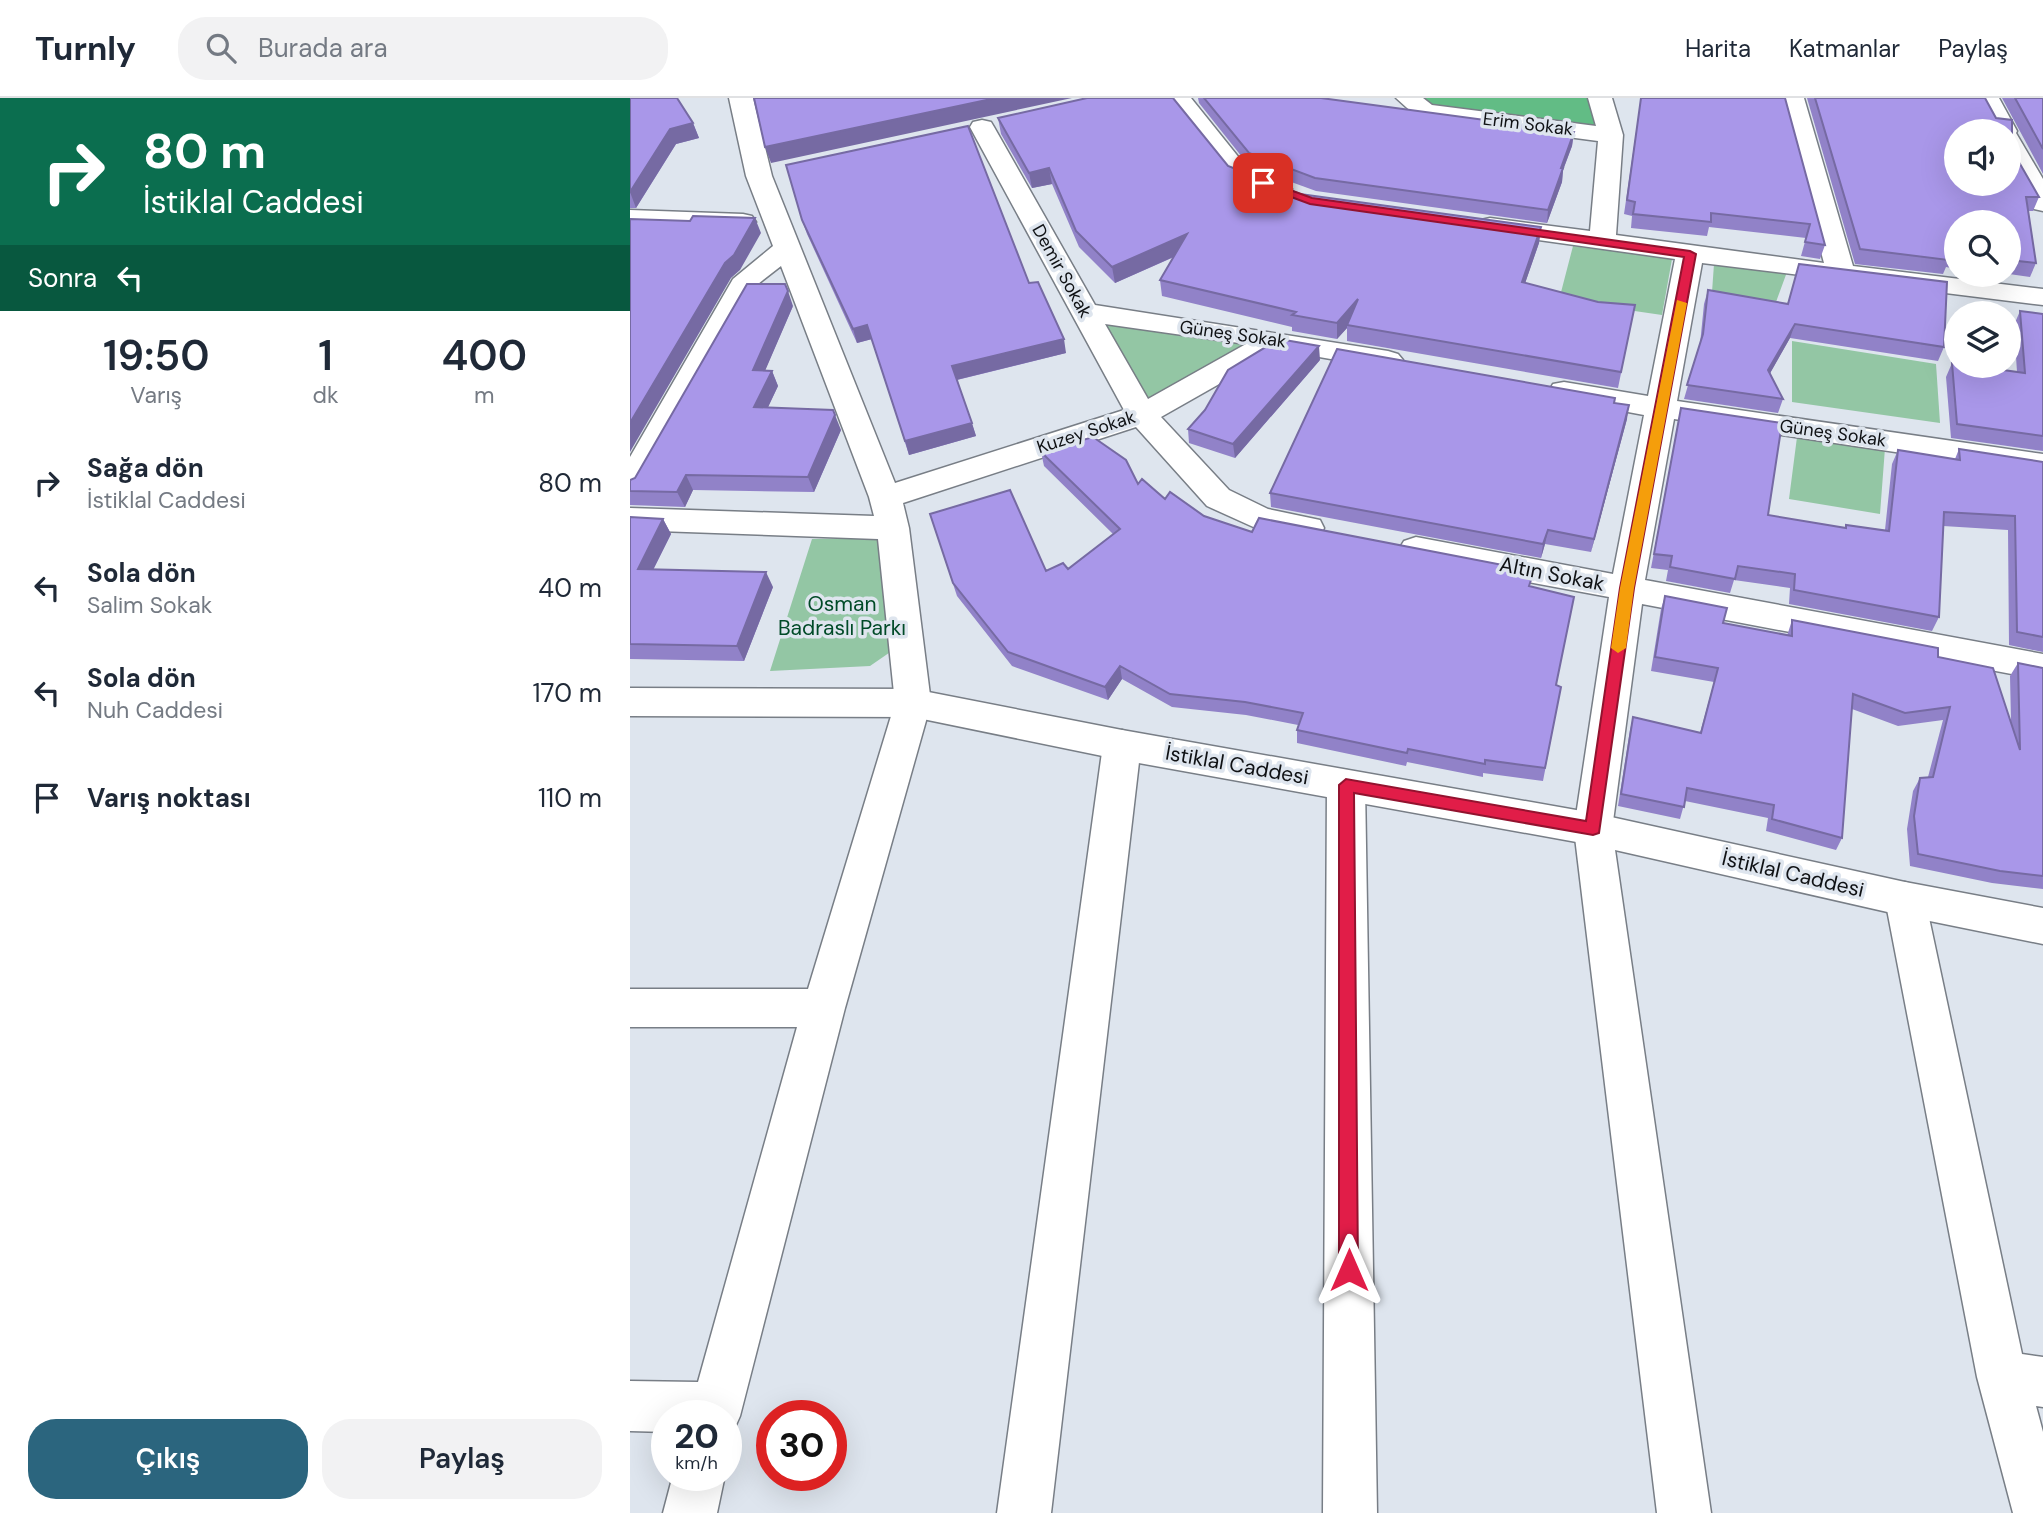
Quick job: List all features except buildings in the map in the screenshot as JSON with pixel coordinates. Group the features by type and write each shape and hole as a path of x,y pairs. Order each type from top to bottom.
{"street":[{"path":"718,1400 824,1008 913,703 889,512 782,235 772,173 741,98"},
{"path":"1178,98 1239,174 1298,197"},
{"name":"Erim Sokak","path":"1408,98 1425,110 1611,135"},
{"path":"1600,98 1611,135 1602,242"},
{"path":"1792,98 1841,274"},
{"path":"1987,98 1998,119"},
{"name":"Demir Sokak","path":"1009,121 969,130 1085,313 1142,415"},
{"path":"2021,162 2043,203"},
{"path":"630,218 782,235"},
{"path":"1469,223 1841,274 2043,297"},
{"path":"630,484 747,279 782,235"},
{"path":"1684,1513 1593,829 1627,588 1690,254"},
{"name":"Güneş Sokak","path":"1085,313 1275,340 1422,366"},
{"name":"Kuzey Sokak","path":"630,519 889,512 1142,415 1275,340"},
{"name":"Güneş Sokak","path":"1542,387 1662,408 2043,464"},
{"path":"1142,415 1218,498 1260,519 1342,535"},
{"name":"Altın Sokak","path":"1382,542 2043,667"},
{"name":"İstiklal Caddesi","path":"630,702 913,703 1122,745 1593,829 1905,899 2043,926"},
{"path":"1024,1513 1122,745"},
{"path":"1346,785 1350,1513"},
{"path":"1905,899 2023,1380 2040,1513"},
{"path":"630,1008 824,1008"},
{"path":"630,1406 651,1407"},
{"path":"690,1513 695,1491"}],"green space":[{"path":"1408,98 1600,98 1611,135 1425,111"},
{"path":"1573,246 1672,259 1662,315 1559,300"},
{"path":"1714,264 1787,272 1776,302 1712,292"},
{"path":"1085,312 1275,340 1142,415"},
{"path":"1792,341 1936,364 1940,423 1792,402"},
{"path":"1797,437 1885,448 1880,514 1789,499"},
{"name":"Osman Badraslı Parkı","path":"883,538 899,646 870,666 770,671 812,539"}],"slow traffic":[{"path":"1618,648 1682,303"}],"route":[{"path":"1263,183 1310,201 1690,254 1627,588 1593,829 1346,785 1349,1270"}]}
